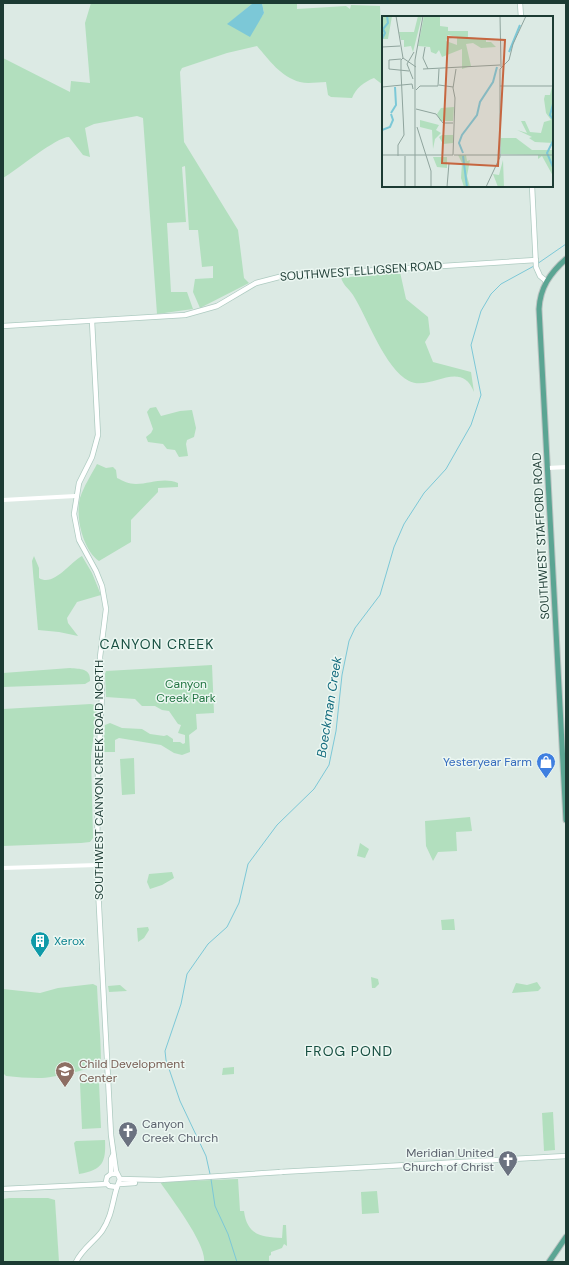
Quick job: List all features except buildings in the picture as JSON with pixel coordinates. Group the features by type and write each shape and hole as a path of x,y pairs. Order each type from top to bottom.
{"main road":[{"path":"520,3 521,16"},
{"path":"532,187 536,260 538,273 546,281"},
{"name":"SOUTHWEST STAFFORD ROAD","path":"566,259 546,281 541,295 539,314 566,820"},
{"name":"SOUTHWEST ELLIGSEN ROAD","path":"3,326 176,316 194,313 217,306 256,283 283,276 536,260"},
{"name":"SOUTHWEST CANYON CREEK ROAD NORTH","path":"92,321 98,435 92,457 79,483 75,496 74,514 76,532 83,550 100,579 106,609 100,657 102,695 98,767 98,864 114,1155 117,1174"},
{"name":"SOUTHWEST CANYON CREEK ROAD NORTH","path":"111,1174 111,1159 114,1155"},
{"path":"112,1188 119,1183 154,1180 566,1156"},
{"path":"76,1262 81,1253 106,1225 119,1183 117,1174 111,1174 106,1182"},
{"path":"3,1189 106,1182"},
{"path":"106,1182 112,1188 113,1204"},
{"path":"550,1262 566,1237"}],"street":[{"path":"548,468 566,467"},
{"path":"3,500 75,496"},
{"path":"3,868 98,864"}],"green space":[{"path":"91,3 253,3 228,24 257,23 264,13 262,3 297,3 297,9 346,6 350,9 351,5 380,6 382,34 382,84 374,78 367,81 356,91 352,98 331,97 328,95 326,82 303,83 293,80 281,72 257,46 227,53 182,68 180,72 184,142 238,230 244,278 249,283 200,308 193,292 195,279 213,278 213,266 202,267 198,230 189,230 185,166 182,167 186,222 167,223 171,292 187,292 193,309 157,314 143,118 137,116 94,124 85,128 90,157 83,155 69,137 63,138 3,178 3,58 70,92 71,81 90,83 85,23"},
{"path":"400,272 406,299 428,317 430,334 425,342 433,362 471,372 474,392 468,382 461,377 453,376 426,383 417,383 409,381 400,375 384,354 351,292 341,278"},
{"path":"156,407 161,416 180,411 192,410 196,428 194,437 187,440 186,444 188,456 179,457 175,450 167,449 163,444 148,442 146,437 153,429 147,412 150,408"},
{"path":"97,464 106,468 113,467 116,470 117,478 131,483 141,484 157,481 172,481 178,483 178,487 158,488 158,492 131,520 131,542 99,561 93,556 85,541 79,514 80,498"},
{"path":"34,556 39,568 39,578 45,580 56,577 82,556 92,573 101,595 77,602 67,618 68,623 78,636 38,630 32,561"},
{"name":"Canyon Creek Park","path":"212,665 214,713 196,714 197,729 189,735 190,752 182,755 174,753 161,745 119,738 115,740 115,752 103,752 105,725 110,723 122,728 142,729 150,734 167,735 173,739 173,742 185,743 185,735 178,733 181,725 178,724 169,711 162,710 155,706 142,706 135,699 106,697 106,671"},
{"path":"70,668 87,671 90,681 85,684 3,687 3,673"},
{"path":"95,705 97,709 91,756 93,838 90,842 81,843 3,846 3,709"},
{"path":"134,758 135,794 122,795 120,759"},
{"path":"470,817 472,831 456,832 457,851 438,852 433,861 426,846 425,821"},
{"path":"360,843 369,849 365,858 357,856"},
{"path":"172,872 174,878 162,885 150,889 147,882 149,874"},
{"path":"454,919 455,930 442,930 441,920"},
{"path":"148,927 149,930 144,938 138,942 137,928"},
{"path":"371,977 378,979 379,984 375,988 372,988"},
{"path":"537,982 541,988 538,991 512,993 516,983 527,985"},
{"path":"93,984 97,986 101,1063 81,1071 51,1077 34,1078 6,1076 3,1073 3,989 40,993 58,988"},
{"path":"120,985 127,991 109,992 108,986"},
{"path":"234,1067 234,1074 222,1075 223,1068"},
{"path":"99,1082 101,1128 82,1129 80,1083"},
{"path":"553,1112 555,1150 544,1151 542,1113"},
{"path":"105,1140 105,1154 101,1164 93,1170 79,1174 74,1143 76,1141"},
{"path":"238,1179 240,1211 244,1211 248,1225 256,1233 268,1237 282,1238 283,1225 286,1225 287,1246 284,1244 282,1248 271,1252 269,1262 204,1262 200,1245 194,1233 160,1182"},
{"path":"377,1191 379,1213 362,1214 361,1192"},
{"path":"48,1198 55,1200 59,1262 3,1262 3,1199"}],"water":[{"path":"253,3 262,3 264,13 250,37 227,24"}],"waterway":[{"name":"Boeckman Creek","path":"537,264 566,244"},
{"name":"Boeckman Creek","path":"210,1174 206,1156 180,1101 166,1060 165,1051 181,1004 187,974 208,944 227,927 239,903 248,864 277,825 314,789 329,765 336,731 342,675 349,641 355,628 380,595 394,547 404,524 424,493 446,469 471,425 481,395 471,345 481,311 491,294 501,284 534,266"},
{"name":"Boeckman Creek","path":"211,1179 215,1206 228,1234 237,1262"}],"place":[{"name":"Yesteryear Farm","path":"546,779"},
{"name":"Xerox","path":"40,958"},
{"name":"Child Development Center","path":"65,1088"},
{"name":"Canyon Creek Church","path":"128,1148"},
{"name":"Meridian United Church of Christ","path":"508,1177"}],"district":[{"name":"CANYON CREEK","path":"157,644"},
{"name":"FROG POND","path":"349,1051"}]}
